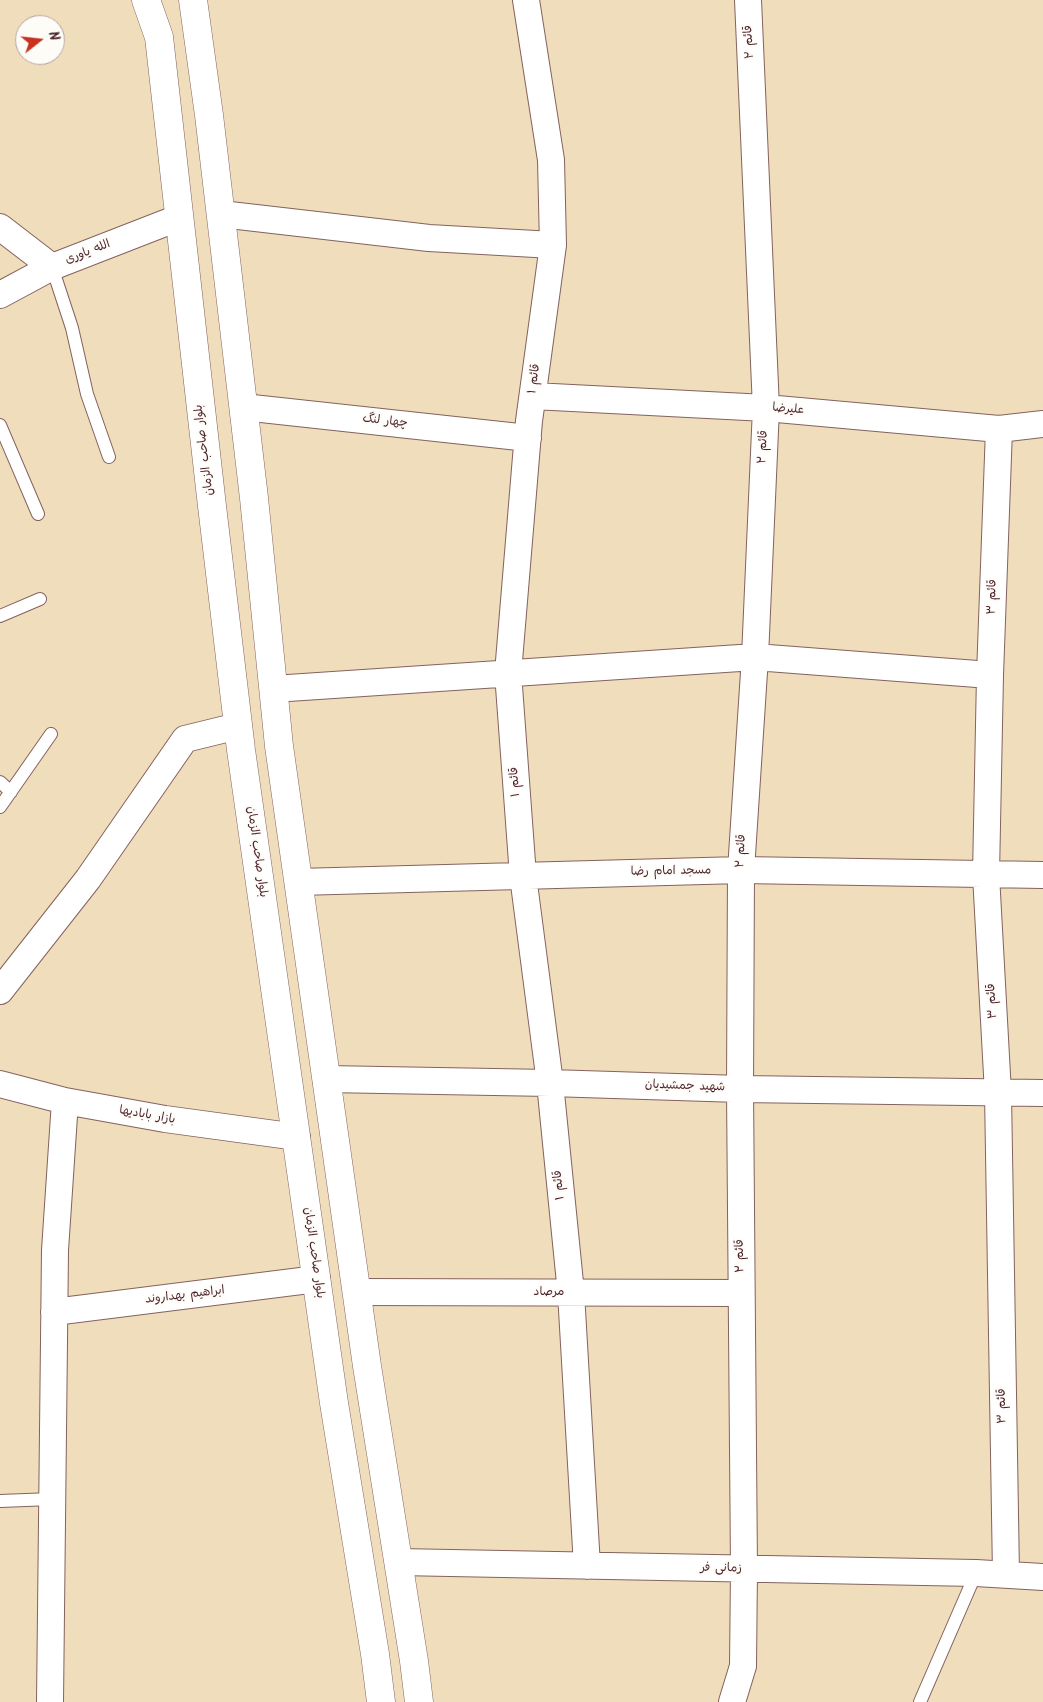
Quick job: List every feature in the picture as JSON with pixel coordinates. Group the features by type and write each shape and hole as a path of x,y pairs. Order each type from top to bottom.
{"main road":[{"name":"بلوار صاحب الزمان","path":"146,0 159,37 178,218 238,726 334,1402 375,1654 381,1702"},
{"path":"193,0 221,214 279,746 357,1292 419,1702"},
{"path":"297,1137 334,1133"}],"street":[{"name":"قائم ۱","path":"526,0 551,160 553,246 528,438 508,673 523,876 550,1082 571,1293 588,1566"},
{"name":"قائم ۲","path":"732,1702 743,1666 744,1569 740,1089 741,870 755,657 766,408 748,0"},
{"path":"221,214 429,238 553,246"},
{"name":"الله یاوری","path":"0,295 52,267 178,218"},
{"path":"0,227 52,267"},
{"name":"علیرضا","path":"533,396 766,408 999,429 1043,424"},
{"name":"چهار لنگ","path":"243,407 528,438"},
{"name":"قائم ۳","path":"999,429 990,676 986,875 998,1093 1006,1574"},
{"path":"273,689 755,657 990,676"},
{"path":"0,991 88,880 185,739 238,726"},
{"name":"مسجد امام رضا","path":"298,882 741,870 1043,875"},
{"name":"شهید جمشیدیان","path":"326,1078 550,1082 740,1089 1043,1093"},
{"name":"بازار بابادیها","path":"0,1084 65,1101 165,1119 297,1137"},
{"path":"50,1702 54,1250 65,1101"},
{"name":"ابراهیم بهداروند","path":"54,1312 317,1279"},
{"name":"مرصاد","path":"357,1292 741,1293"},
{"name":"زمانی فر","path":"398,1562 976,1573 1043,1576"}],"lane":[{"path":"52,267 72,328 87,394 109,457"},
{"path":"0,425 38,514"},
{"path":"0,616 40,599"},
{"path":"0,807 51,734"},
{"path":"0,782 11,792"},
{"path":"0,1501 52,1500"},
{"path":"920,1702 976,1573"}]}
